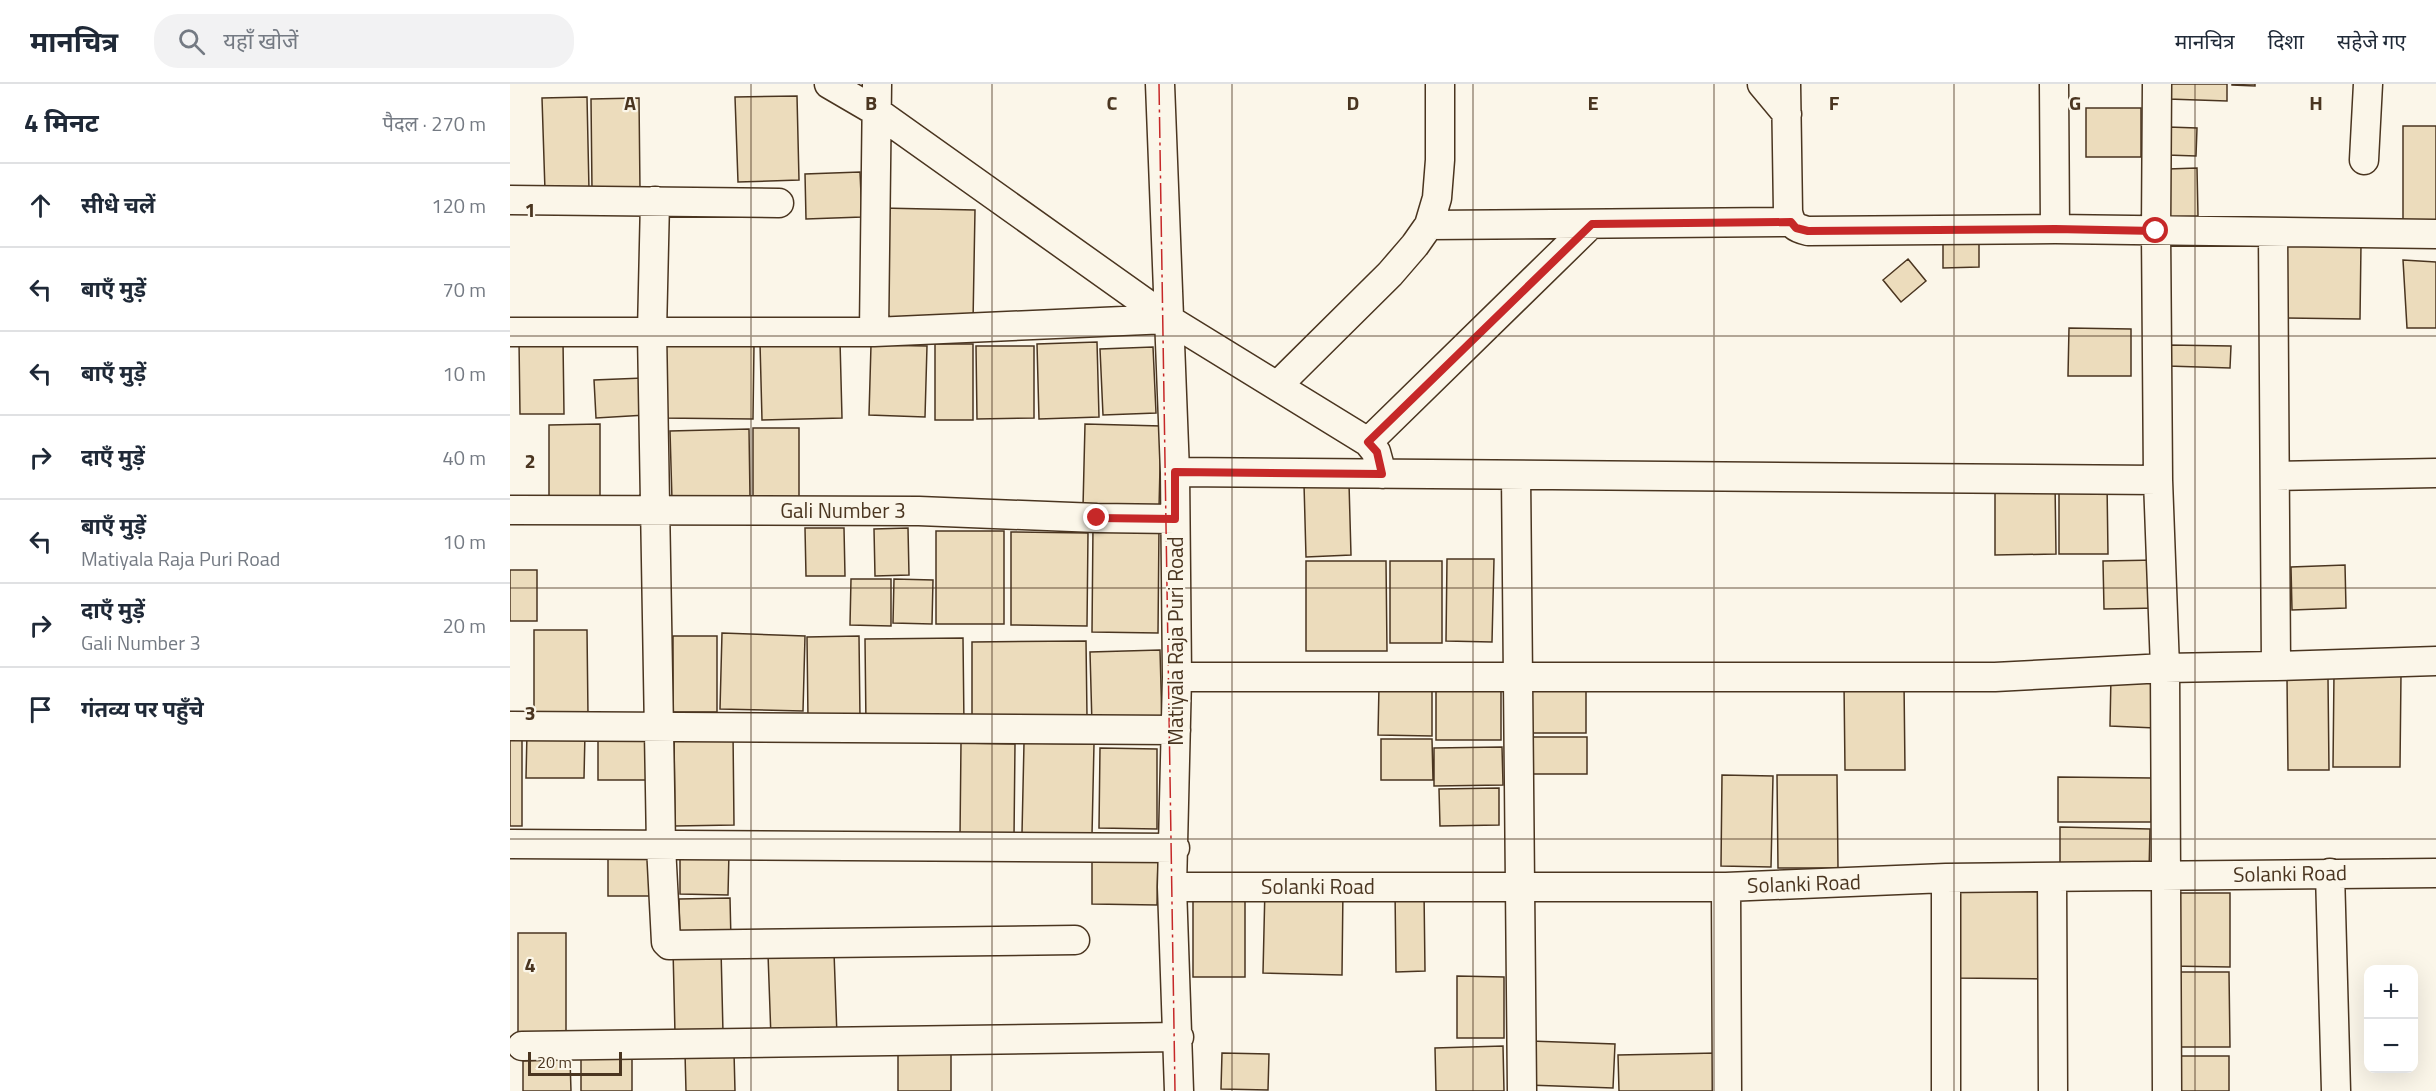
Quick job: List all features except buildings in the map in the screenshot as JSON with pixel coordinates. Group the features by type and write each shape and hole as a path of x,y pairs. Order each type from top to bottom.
{"street":[{"path":"829,84 877,112 1168,320 1368,442 1377,452 1382,474"},
{"path":"874,332 877,84"},
{"name":"Matiyala Raja Puri Road","path":"1160,84 1175,472 1177,677 1175,848 1172,887 1179,1037 1179,1091"},
{"path":"1277,386 1390,273 1429,225 1437,198 1440,160 1440,84"},
{"path":"1762,84 1786,114"},
{"path":"1786,84 1788,212 1796,228 1808,231 2055,229 2436,234"},
{"path":"2054,84 2055,229"},
{"path":"2157,84 2158,480 2165,668 2167,1091"},
{"path":"2364,160 2368,84"},
{"path":"510,200 779,203"},
{"path":"655,201 652,332 657,510 659,727 665,935 669,945 1075,940"},
{"path":"1429,225 1791,222"},
{"path":"1368,442 1592,224"},
{"path":"2273,233 2276,666"},
{"path":"510,332 874,332 1168,320"},
{"path":"1175,472 2158,480"},
{"path":"2276,476 2436,473"},
{"path":"1516,475 1522,1091"},
{"name":"Gali Number 3","path":"510,510 919,511 1175,519"},
{"path":"1177,677 1995,677 2165,668 2436,661"},
{"path":"510,726 1176,730"},
{"path":"510,844 1175,848"},
{"path":"2330,873 2336,1091"},
{"name":"Solanki Road","path":"1172,887 1726,887 1946,878 2436,873"},
{"path":"2052,877 2053,1091"},
{"path":"1946,878 1946,1091"},
{"path":"1726,887 1727,1091"},
{"path":"522,1046 1179,1037"}],"power":[{"path":"1159,84 1175,1091"}],"route":[{"path":"1097,518 1175,519 1175,472 1382,474 1377,452 1368,442 1592,224 1791,222 1796,228 1808,231 2055,229 2156,231"}]}
